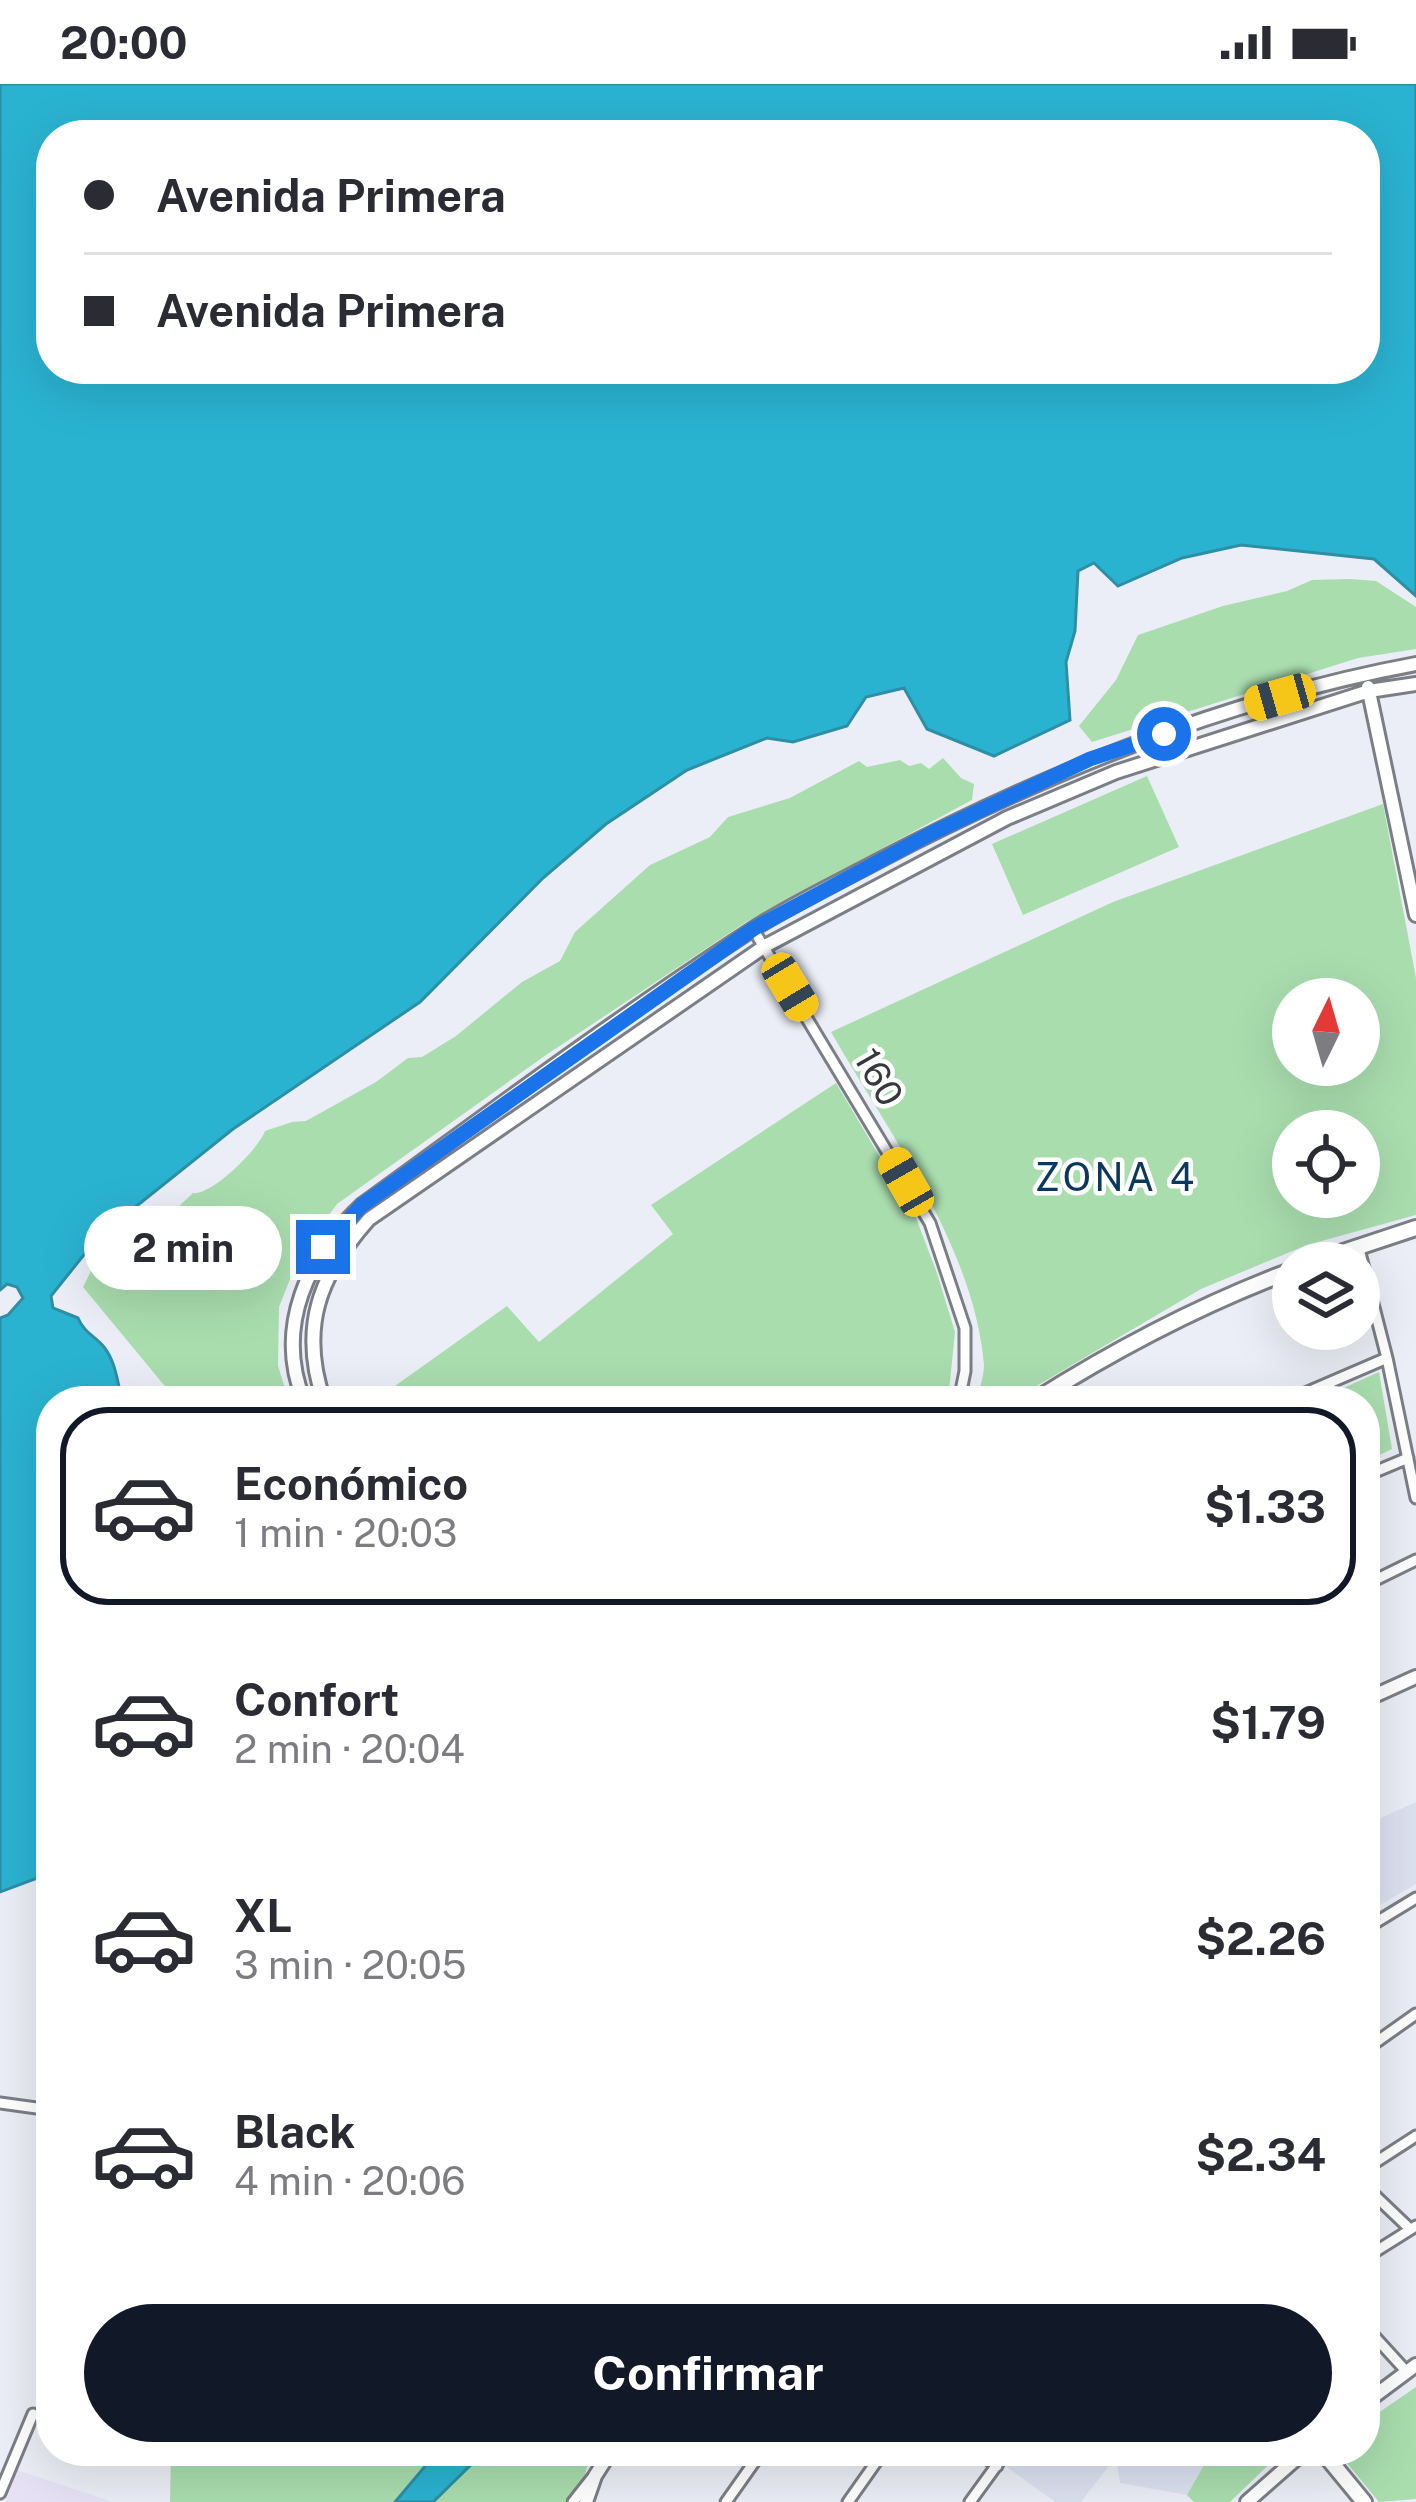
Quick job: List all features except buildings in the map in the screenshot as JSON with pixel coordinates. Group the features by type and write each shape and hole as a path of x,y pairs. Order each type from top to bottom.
{"main road":[{"path":"1368,1242 1416,1228"},
{"path":"1060,1386 1162,1327 1272,1278"},
{"path":"1334,2466 1364,2502"}],"street":[{"path":"301,1386 292,1344 298,1300 323,1247 362,1205 753,929 932,833 1090,759 1238,709 1416,664"},
{"path":"1366,674 1416,915"},
{"path":"320,1386 314,1363 316,1303 331,1267 374,1216 765,946 1007,818 1094,781 1369,691 1416,684"},
{"name":"160","path":"753,929 930,1223 965,1328 962,1386"},
{"path":"553,1067 566,1082"},
{"path":"362,1205 374,1216"},
{"path":"1380,1331 1416,1498"},
{"path":"1322,1386 1387,1358"},
{"path":"1380,1470 1408,1458"},
{"path":"1380,1578 1416,1560"},
{"path":"1380,1693 1416,1677"},
{"path":"1380,1920 1416,1898"},
{"path":"1380,2039 1416,2014"},
{"path":"0,2103 36,2108"},
{"path":"1380,2165 1416,2136"},
{"path":"1380,2193 1413,2228 1380,2249"},
{"path":"1380,2340 1411,2368 1380,2392"},
{"path":"0,2493 33,2414"},
{"path":"0,2441 16,2447"},
{"path":"573,2502 600,2466"},
{"path":"726,2502 751,2466"},
{"path":"848,2502 873,2466"},
{"path":"970,2502 997,2466"},
{"path":"1247,2502 1288,2466"},
{"path":"586,2502 597,2471"}],"shaded area":[{"path":"1416,1802 1416,1884 1380,1905 1380,1818"},
{"path":"1117,2466 1203,2466 1187,2495 1120,2483"},
{"path":"1007,2467 1108,2467 1081,2502 1055,2502"},
{"path":"17,2470 113,2502 6,2502"}],"green space":[{"path":"1312,580 1376,581 1416,607 1416,649 1358,658 1092,742 1079,726 1116,680 1138,635"},
{"path":"943,758 961,778 974,784 972,800 746,922 546,1055 337,1204 300,1254 279,1307 278,1366 284,1386 165,1386 83,1287 91,1271 103,1267 121,1249 139,1244 193,1193 211,1187 233,1170 265,1131 306,1121 376,1082 408,1058 422,1057 456,1036 522,982 560,961 575,932 650,865 710,837 728,817 790,798 859,761 867,767 900,760 929,769"},
{"path":"1147,776 1179,847 1023,915 992,844"},
{"path":"1383,804 1416,978 1416,1215 1318,1242 1272,1242 1272,1260 1201,1289 1036,1386 980,1386 984,1365 964,1277 902,1151 831,1032 1113,902"},
{"path":"836,1083 916,1218 937,1273 955,1332 950,1386 395,1386 507,1306 539,1342 673,1234 651,1205"},
{"path":"1379,1372 1392,1449 1380,1455 1380,1386 1348,1386"},
{"path":"1416,2387 1416,2499 1379,2502 1349,2466 1380,2466 1380,2412"},
{"path":"171,2466 588,2466 578,2502 170,2502"},
{"path":"1203,2466 1267,2466 1230,2502 1194,2502 1187,2495"}],"water":[{"path":"0,84 1416,84 1416,596 1374,559 1241,545 1182,558 1118,586 1094,563 1078,571 1075,631 1066,662 1070,720 994,756 927,729 904,688 866,697 847,726 793,742 767,738 687,770 606,824 543,878 420,1002 233,1129 99,1236 51,1296 53,1308 78,1318 108,1352 119,1386 36,1386 36,1879 0,1892 0,1318 23,1298 17,1287 7,1284 0,1290"},
{"path":"425,2466 470,2466 433,2502 395,2502"}],"district":[{"name":"ZONA 4","path":"1116,1177"}],"route":[{"path":"323,1247 362,1205 753,929 932,833 1090,759 1164,734"}]}
